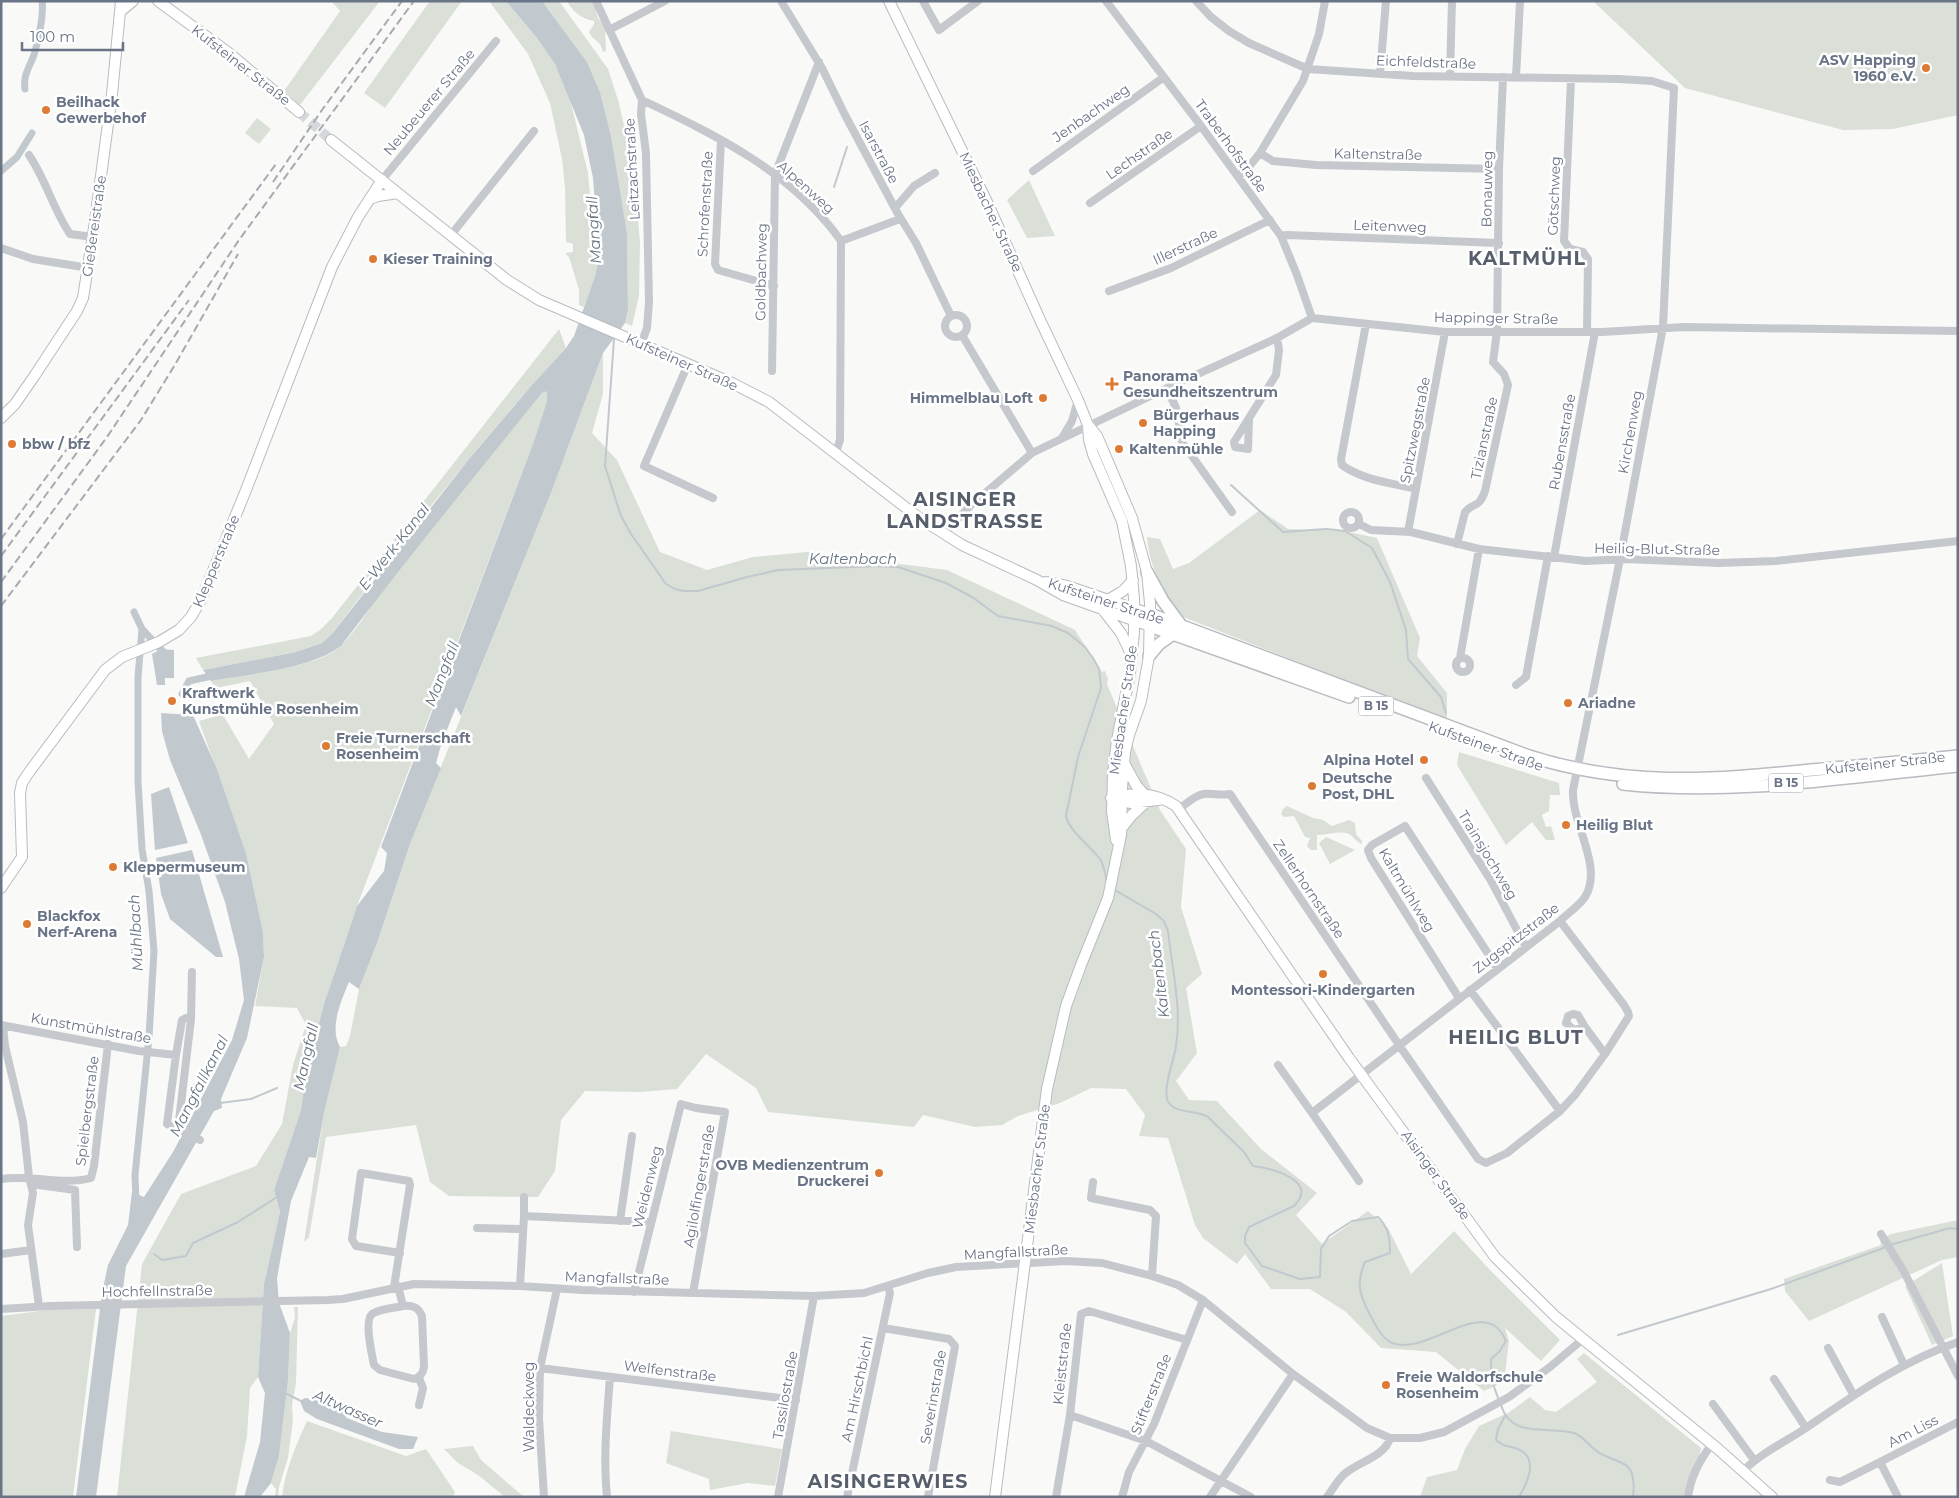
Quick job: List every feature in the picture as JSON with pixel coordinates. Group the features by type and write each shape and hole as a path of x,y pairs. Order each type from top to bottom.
{"main road":[{"name":"Gießereistraße","path":"1,418 15,404 77,311 83,298 93,237 123,4 133,1"},
{"name":"Kufsteiner Straße","path":"158,1 229,53 299,112"},
{"name":"Miesbacher Straße","path":"889,1 987,202 1078,400 1088,426 1091,447 1122,521 1133,580 1134,621 1132,657 1116,750 1118,851"},
{"name":"Kufsteiner Straße","path":"331,140 507,280 539,300 688,364 769,402 918,517 978,553 1037,580 1063,595 1150,626 1177,630"},
{"name":"Klepperstraße","path":"1,888 22,857 20,794 22,783 51,745 70,715 105,670 116,661 159,642 179,630 191,617 201,600 246,490 332,267 355,223 382,180"},
{"path":"370,199 398,193"},
{"name":"Miesbacher Straße","path":"995,1497 1046,1095 1066,1006 1108,898 1116,865 1122,829 1118,798 1123,762 1129,735 1141,701 1149,656 1150,614 1147,572 1132,518 1097,436 1088,426"},
{"path":"1147,572 1177,630 1159,644 1149,656"},
{"name":"Kufsteiner Straße","path":"1037,580 1067,586 1150,614 1177,630 1577,773 1641,786 1718,789 1958,766"},
{"path":"1108,600 1123,591 1133,580"},
{"path":"1102,609 1121,633 1132,657"},
{"name":"Kufsteiner Straße","path":"1577,773 1700,780 1760,776 1958,756"},
{"path":"1122,829 1145,798 1123,762"},
{"name":"Aisinger Straße","path":"1118,798 1162,800 1172,804 1179,810 1362,1074 1495,1257 1556,1317 1712,1445 1772,1497"}],"street":[{"name":"Leitzachstraße","path":"596,1 642,100 641,114 646,152 649,302 647,328 636,342"},
{"path":"609,30 665,1"},
{"name":"Isarstraße","path":"781,1 819,62 845,115 900,219 916,244 952,316"},
{"path":"923,1 939,30 978,1"},
{"name":"Traberhofstraße","path":"1106,1 1202,126 1281,236 1312,318"},
{"name":"Eichfeldstraße","path":"1196,1 1210,17 1229,31 1249,43 1308,69 1414,76 1652,81 1674,88"},
{"path":"1238,176 1247,169 1260,153 1303,82 1319,34 1325,1"},
{"path":"1380,74 1386,1"},
{"path":"1450,76 1452,1"},
{"path":"1516,77 1520,1"},
{"name":"Neubeuerer Straße","path":"382,180 496,41"},
{"path":"775,174 819,62"},
{"name":"Jenbachweg","path":"1033,171 1164,77"},
{"name":"Bonauweg","path":"1497,331 1499,168 1503,77"},
{"name":"Götschweg","path":"1571,78 1564,241 1570,249 1583,252 1588,259 1591,332"},
{"name":"Kirchenweg","path":"1577,773 1620,559 1663,327 1674,88"},
{"name":"Alpenweg","path":"642,100 721,140 775,174 825,219 841,241"},
{"name":"Lechstraße","path":"1090,203 1202,126"},
{"path":"451,235 534,131"},
{"name":"Schrofenstraße","path":"721,140 715,264 718,270 774,286"},
{"name":"Kaltenstraße","path":"1260,153 1273,161 1316,165 1499,168"},
{"path":"29,155 39,169 60,219 70,234 93,237"},
{"path":"895,208 914,186 935,173"},
{"name":"Goldbachweg","path":"772,371 775,174"},
{"path":"836,452 840,440 841,241 900,219"},
{"name":"Illerstraße","path":"1109,291 1171,268 1270,220"},
{"name":"Leitenweg","path":"1281,236 1499,244"},
{"path":"1,248 33,259 88,268"},
{"name":"Isarstraße","path":"959,315 965,319 967,326 962,335 955,337 947,332 946,321 952,316 959,315"},
{"path":"944,534 970,506 1032,453 1277,338 1312,318"},
{"name":"Happinger Straße","path":"1312,318 1445,332 1591,332 1663,327 1958,331"},
{"path":"1366,324 1341,458 1342,465 1349,470 1368,477 1416,488"},
{"name":"Tizianstraße","path":"1457,544 1465,512 1468,508 1476,506 1482,500 1508,385 1504,374 1492,362 1497,331"},
{"name":"Spitzwegstraße","path":"1408,532 1445,332"},
{"name":"Rubensstraße","path":"1516,685 1526,677 1551,557 1591,332"},
{"name":"Isarstraße","path":"962,335 1032,453"},
{"path":"1249,419 1276,375 1279,350 1277,338"},
{"path":"688,364 644,466 713,498"},
{"path":"1167,388 1176,408 1182,442 1232,512"},
{"path":"1062,438 1072,421 1078,400"},
{"name":"Heilig-Blut-Straße","path":"1359,524 1371,530 1408,532 1479,550 1586,561 1620,559 1719,563 1776,561 1958,541"},
{"path":"1460,658 1479,550"},
{"name":"Zugspitzstraße","path":"1312,1113 1526,947 1583,900 1591,877 1588,854 1574,805 1573,790 1577,773"},
{"name":"Trainsjochweg","path":"1426,778 1490,880 1526,947"},
{"name":"Zellerhornstraße","path":"1179,810 1197,796 1204,794 1223,796 1230,794 1399,1045"},
{"name":"Kaltmühlweg","path":"1459,998 1371,858 1368,850 1372,845 1405,826 1498,969"},
{"path":"1399,1045 1478,1159 1486,1163 1506,1153 1560,1111 1575,1095 1626,1022 1628,1012 1560,920"},
{"path":"180,1130 191,1019 192,972"},
{"path":"1470,990 1560,1111"},
{"path":"191,1019 186,1018 182,1020 168,1124 200,1140"},
{"path":"2,1025 23,1122 33,1193 28,1225 39,1306"},
{"name":"Kunstmühlstraße","path":"2,1025 153,1053 176,1055"},
{"path":"1585,1027 1605,1054"},
{"name":"Spielbergstraße","path":"30,1180 78,1182 90,1178 94,1166 108,1044"},
{"path":"1278,1065 1359,1181"},
{"name":"Weidenweg","path":"634,1292 681,1104 696,1108"},
{"name":"Agilolfingerstraße","path":"693,1293 725,1112 696,1108"},
{"path":"620,1221 632,1136"},
{"path":"400,1253 356,1246 352,1239 362,1173 409,1181 396,1287 403,1306"},
{"path":"1,1178 16,1176 75,1190 77,1247"},
{"path":"1093,1182 1091,1198 1150,1210 1156,1216 1152,1276"},
{"path":"520,1286 524,1197"},
{"path":"524,1216 651,1222"},
{"path":"476,1228 523,1229"},
{"path":"1881,1234 1892,1251 1958,1376"},
{"path":"1,1254 31,1250"},
{"name":"Mangfallstraße","path":"313,1300 343,1299 414,1284 814,1296 864,1294 928,1273 956,1267 1025,1262 1066,1261 1102,1263 1178,1285 1203,1300 1293,1374 1367,1428 1390,1438 1420,1438 1436,1434 1488,1409 1508,1398 1550,1367 1583,1339"},
{"name":"Am Hirschbichl","path":"847,1497 890,1293 888,1287"},
{"name":"Waldeckweg","path":"544,1497 539,1418 540,1368 557,1289"},
{"name":"Tassilostraße","path":"778,1497 814,1296"},
{"name":"Hochfellnstraße","path":"1,1309 39,1306 313,1300"},
{"name":"Stifterstraße","path":"1122,1497 1129,1472 1154,1424 1203,1300"},
{"path":"412,1305 420,1310 422,1316 424,1367 419,1378 414,1379 380,1370 374,1365 368,1324 370,1317 374,1312 403,1306 412,1305"},
{"name":"Kleiststraße","path":"1056,1497 1070,1415 1079,1319 1083,1312 1089,1311 1187,1340"},
{"path":"1882,1317 1904,1365"},
{"name":"Severinstraße","path":"882,1328 949,1339 955,1346 928,1497"},
{"path":"1743,1471 1754,1460 1806,1428 1853,1394 1904,1365 1958,1342"},
{"path":"1828,1348 1853,1394"},
{"name":"Welfenstraße","path":"540,1368 796,1400"},
{"path":"1210,1497 1293,1374"},
{"path":"607,1497 605,1476 606,1428 610,1377"},
{"path":"419,1378 423,1388 419,1405"},
{"path":"1774,1379 1806,1428"},
{"path":"1713,1404 1754,1460"},
{"path":"1070,1415 1146,1441 1252,1497"},
{"name":"Am Liss","path":"1830,1480 1840,1482 1958,1422"},
{"path":"1327,1497 1346,1473 1375,1455 1389,1443 1390,1438"},
{"path":"1688,1497 1690,1482 1697,1464 1712,1445"},
{"name":"Am Liss","path":"1880,1462 1898,1497"}],"shaded area":[{"path":"331,1 380,1 300,105 284,91 340,11"},
{"path":"430,1 462,1 385,108 364,93"},
{"path":"489,1 506,1 537,38 555,64 570,99 588,173 591,207 590,230 594,231 595,243 590,254 599,257 595,276 584,307 579,305 579,290 569,257 565,253 573,252 573,244 566,242 565,188 562,159 550,103 528,54"},
{"path":"506,1 542,1 587,62 600,92 611,136 627,233 628,310 625,323 603,353 551,493 461,716 456,707 436,763 441,768 410,844 377,943 359,989 349,982 337,1014 336,1032 340,1047 324,1113 316,1158 309,1157 291,1201 277,1278 279,1303 290,1333 288,1381 279,1456 271,1483 260,1497 244,1497 260,1442 265,1393 258,1377 264,1284 280,1212 274,1190 301,1110 307,1067 324,1004 357,906 384,871 387,853 381,847 534,441 547,401 547,391 542,393 466,487 341,646 313,660 279,670 211,681 203,670 296,652 322,643 332,634 469,459 566,348 574,336 595,276 599,257 593,178 584,135 555,64 537,38"},
{"path":"542,1 559,1 608,69 619,103 634,172 640,242 639,296 632,326 625,323 628,310 627,233 611,136 600,92 587,62"},
{"path":"567,1 593,1 598,18 605,26 606,51 603,52 600,44 589,32 594,21 578,14"},
{"path":"1593,1 1958,1 1958,115 1893,129 1843,130 1685,88"},
{"path":"257,118 271,129 259,144 245,133"},
{"path":"1029,180 1055,236 1027,238 1007,200"},
{"path":"559,329 566,348 504,417 445,488 332,634 322,643 296,652 203,670 196,658 311,636 320,630 332,618"},
{"path":"603,353 603,394 592,433 617,460 660,552 707,570 753,557 807,552 947,570 1075,630 1102,672 1105,671 1108,679 1107,684 1160,810 1186,849 1181,907 1202,974 1186,988 1197,1053 1176,1081 1189,1100 1217,1101 1261,1149 1317,1193 1296,1215 1322,1244 1368,1211 1388,1228 1411,1274 1454,1231 1560,1340 1541,1361 1505,1328 1509,1341 1504,1382 1484,1391 1436,1352 1381,1348 1346,1312 1310,1289 1271,1289 1245,1254 1237,1264 1203,1238 1195,1225 1168,1138 1139,1136 1145,1115 1126,1089 1091,1088 1060,1103 1018,1116 1002,1125 975,1127 923,1115 914,1127 768,1112 756,1088 706,1054 677,1089 640,1092 585,1091 561,1120 555,1171 538,1197 449,1196 430,1182 416,1125 326,1137 309,1237 304,1242 324,1113 340,1047 346,1046 350,1036 359,989 377,943 410,844 551,493"},
{"path":"547,390 547,401 534,441 357,906 324,1004 307,1067 301,1110 274,1190 280,1212 264,1284 258,1377 250,1388 247,1436 235,1497 117,1497 142,1264 181,1194 256,1166 282,1124 293,1065 306,1025 297,1008 255,1006 264,957 263,932 246,853 199,721 214,717 219,708 249,759 274,724 250,681 216,688 211,681 291,667 322,658 346,641 382,591 441,516 542,393"},
{"path":"1260,510 1288,529 1344,531 1377,538 1420,638 1417,656 1447,693 1447,720 1183,617 1170,600 1154,570 1147,537 1160,539 1173,569 1189,563"},
{"path":"161,649 174,650 174,678 165,678 165,685 157,685 152,654"},
{"path":"161,713 193,715 216,767 246,853 263,932 264,957 247,1038 221,1099 222,1108 214,1111 126,1266 96,1497 76,1497 102,1293 108,1265 128,1225 132,1192 144,1197 173,1152 232,1040 244,1000 239,959 225,902 200,832 170,760 162,731"},
{"path":"1459,752 1559,783 1560,795 1550,795 1549,811 1542,815 1546,827 1551,826 1555,840 1546,840 1532,822 1506,845 1457,765"},
{"path":"169,787 188,843 155,850 151,794"},
{"path":"1287,806 1313,818 1323,820 1332,826 1349,820 1355,823 1356,834 1362,841 1362,844 1349,834 1341,832 1317,835 1317,850 1311,850 1307,846 1310,838 1305,837 1294,816 1284,817 1281,814"},
{"path":"1326,837 1355,850 1330,864 1319,843"},
{"path":"192,850 223,957 216,957 170,919 161,894 156,858"},
{"path":"1958,1220 1958,1257 1942,1260 1809,1321 1785,1291 1784,1279 1881,1245 1880,1239 1891,1234"},
{"path":"1942,1263 1953,1336 1932,1345 1905,1286"},
{"path":"294,1307 298,1307 296,1383 292,1405 293,1420 288,1458 279,1487 278,1497 275,1497 276,1489 271,1483 279,1456 288,1381 290,1333 295,1318"},
{"path":"96,1309 73,1497 1,1497 1,1316 48,1310"},
{"path":"1584,1353 1701,1448 1691,1497 1420,1497 1427,1477 1457,1470 1465,1449 1479,1426 1508,1413 1530,1397 1545,1410 1556,1412 1597,1382 1577,1359"},
{"path":"305,1398 338,1408 347,1418 382,1432 418,1437 413,1449 399,1449 317,1419 304,1411 300,1401"},
{"path":"307,1421 406,1456 426,1449 455,1492 453,1497 282,1497 288,1467"},
{"path":"671,1431 782,1449 775,1486 748,1483 710,1490 709,1479 666,1463"},
{"path":"473,1446 481,1460 524,1497 505,1497 478,1475 458,1463 444,1449"}],"waterway":[{"path":"25,89 26,76 39,36 42,1"},
{"path":"1,171 17,157 32,133"},
{"path":"834,187 847,147"},
{"name":"Kaltenbach","path":"614,339 605,466 621,516 631,534 666,584 684,591 698,591 778,570 898,567 946,583 972,597 998,616 1052,626 1068,633 1085,647 1099,669 1101,688 1078,757 1066,816 1075,833 1100,859 1107,882"},
{"path":"1231,485 1283,532 1326,529 1345,531 1372,548 1390,582 1406,630 1408,659 1441,697 1446,713"},
{"name":"Mühlbach","path":"134,612 142,629 138,677 138,782 142,849 149,891 154,951 149,1037 135,1175 136,1203"},
{"path":"142,629 167,656"},
{"name":"E-Werk-Kanal","path":"182,694 189,681 216,675"},
{"name":"Kaltenbach","path":"1113,889 1156,914 1164,921 1168,931 1178,1018 1176,1046 1166,1091 1169,1103 1177,1109 1208,1117 1244,1152 1253,1166 1270,1169 1290,1177 1297,1182 1301,1189 1300,1197 1294,1206 1249,1227 1245,1236 1245,1243 1262,1266 1300,1279 1320,1277 1321,1249 1329,1236 1352,1221 1378,1217 1385,1225 1390,1243 1390,1253 1365,1262 1360,1276 1361,1294 1378,1330 1388,1341 1404,1345 1417,1343 1473,1323 1485,1322 1495,1326 1500,1330 1506,1341 1499,1352 1491,1359 1491,1378 1499,1401"},
{"path":"220,1103 251,1099 277,1088"},
{"path":"154,1254 162,1260 186,1256 193,1243 238,1222 277,1197"},
{"path":"1890,1245 1950,1228 1958,1229"},
{"path":"1618,1335 1771,1289 1886,1247"},
{"name":"Altwasser","path":"285,1393 301,1401"},
{"name":"Kaltenbach","path":"1501,1405 1506,1416 1513,1423 1532,1429 1574,1433 1601,1454 1626,1465 1633,1477 1633,1497"},
{"path":"1505,1416 1498,1429 1496,1440 1501,1444 1518,1449 1524,1453 1530,1464 1528,1478 1519,1497"}],"tunnel":[{"path":"299,112 331,140"}],"railway":[{"path":"273,182 322,110 402,1"},
{"path":"1,582 107,437 239,240 414,1"},
{"path":"1,539 276,164"},
{"path":"1,606 141,420 238,254"},
{"path":"1,556 189,300"}],"place":[{"name":"ASV Happing 1960 e.V.","path":"1926,68"},
{"name":"Beilhack Gewerbehof","path":"46,110"},
{"name":"Kieser Training","path":"373,259"},
{"name":"Panorama Gesundheitszentrum","path":"1112,384"},
{"name":"Himmelblau Loft","path":"1043,398"},
{"name":"Bürgerhaus Happing","path":"1143,423"},
{"name":"bbw / bfz","path":"12,444"},
{"name":"Kaltenmühle","path":"1119,449"},
{"name":"Kraftwerk Kunstmühle Rosenheim","path":"172,701"},
{"name":"Ariadne","path":"1568,703"},
{"name":"Freie Turnerschaft Rosenheim","path":"326,746"},
{"name":"Alpina Hotel","path":"1424,760"},
{"name":"Deutsche Post, DHL","path":"1312,786"},
{"name":"Heilig Blut","path":"1566,825"},
{"name":"Kleppermuseum","path":"113,867"},
{"name":"Blackfox Nerf-Arena","path":"27,924"},
{"name":"Montessori-Kindergarten","path":"1323,974"},
{"name":"OVB Medienzentrum Druckerei","path":"879,1173"},
{"name":"Freie Waldorfschule Rosenheim","path":"1386,1385"}],"district":[{"name":"KALTMÜHL","path":"1527,258"},
{"name":"AISINGER LANDSTRASSE","path":"965,510"},
{"name":"HEILIG BLUT","path":"1516,1037"},
{"name":"AISINGERWIES","path":"888,1481"}],"water label":[{"name":"Mangfall","path":"594,230"},
{"name":"Mangfall","path":"442,674"},
{"name":"Mangfall","path":"306,1057"},
{"name":"Mangfallkanal","path":"199,1086"}]}
